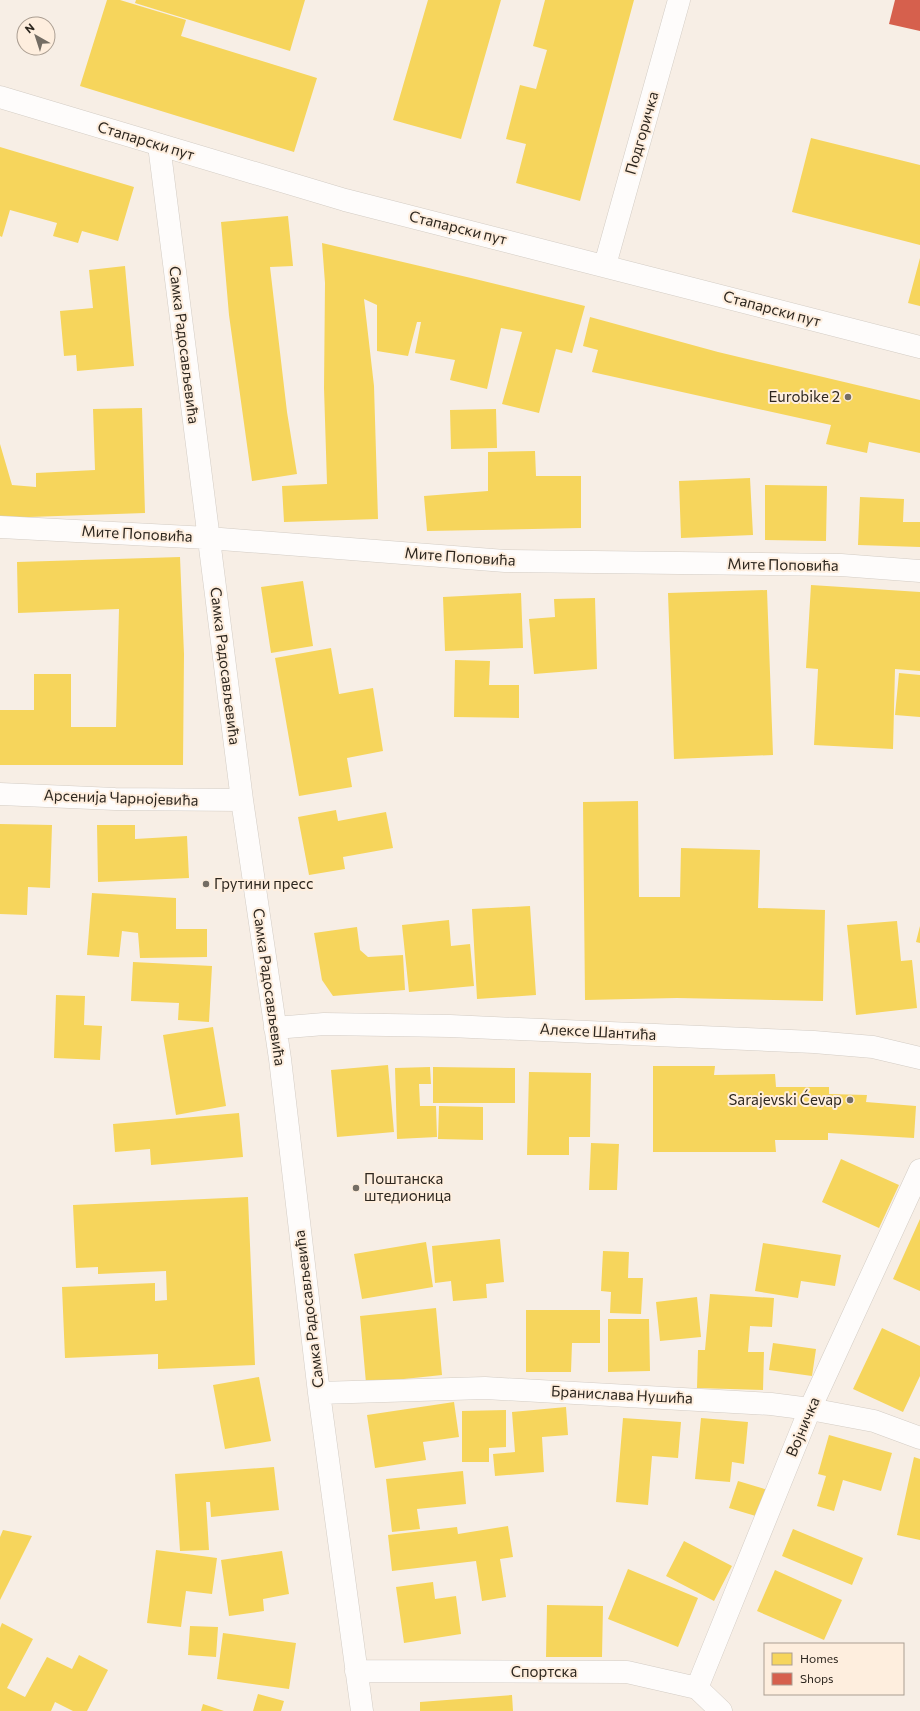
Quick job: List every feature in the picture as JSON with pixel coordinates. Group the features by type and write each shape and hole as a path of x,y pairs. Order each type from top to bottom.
{"street":[{"name":"Подгоричка","path":"605,265 679,0"},
{"name":"Стапарски пут","path":"0,97 344,200 605,265 920,347"},
{"name":"Самка Радосављевића","path":"159,145 208,538 242,800 275,1028 319,1393 362,1711"},
{"name":"Мите Поповића","path":"0,527 208,538 505,561 840,565 920,571"},
{"name":"Арсенија Чарнојевића","path":"0,794 114,799 242,800"},
{"name":"Алексе Шантића","path":"275,1028 324,1024 450,1026 782,1041 873,1047 920,1058"},
{"name":"Војничка","path":"697,1688 810,1409 920,1170"},
{"name":"Бранислава Нушића","path":"319,1393 485,1388 706,1399 771,1404 810,1409 874,1421 920,1438"},
{"name":"Спортска","path":"356,1671 627,1672 697,1688"},
{"path":"697,1688 721,1711"}],"building: Homes":[{"path":"107,0 120,0 186,20 181,36 317,78 294,152 80,86"},
{"path":"136,0 305,0 290,51 135,3"},
{"path":"428,0 501,0 461,139 393,120"},
{"path":"545,0 634,0 580,201 516,183 526,144 506,139 520,85 536,89 547,50 533,46"},
{"path":"811,138 920,165 920,245 792,212"},
{"path":"0,147 134,187 118,241 82,231 78,243 53,236 57,223 10,210 2,237 0,236"},
{"path":"288,216 293,266 270,267 287,412 297,474 252,481 229,315 221,222"},
{"path":"322,243 585,306 572,353 556,349 539,413 502,404 522,332 501,328 487,389 450,380 455,360 415,353 421,322 417,322 408,356 377,351 377,305 364,299 374,386 378,519 284,522 282,486 327,484 324,388 325,283"},
{"path":"920,258 920,306 908,303"},
{"path":"125,266 134,366 77,371 76,355 64,356 60,311 93,308 89,270"},
{"path":"590,317 718,352 920,400 920,453 869,442 867,453 826,444 831,425 592,372 598,350 583,346"},
{"path":"142,408 145,513 0,518 0,444 12,485 36,487 36,473 95,470 93,409"},
{"path":"496,409 497,448 451,449 450,410"},
{"path":"535,451 536,476 581,476 581,528 427,531 424,496 488,491 488,452"},
{"path":"750,478 753,535 681,538 679,481"},
{"path":"765,485 827,486 826,541 765,540"},
{"path":"860,497 904,499 903,522 920,522 920,547 858,545"},
{"path":"180,557 184,654 183,765 0,765 0,710 34,710 34,674 71,674 71,727 116,727 119,609 18,613 17,562"},
{"path":"303,581 313,646 271,653 261,587"},
{"path":"811,585 920,592 920,671 895,669 893,749 814,745 818,669 806,668"},
{"path":"767,590 773,755 674,759 668,593"},
{"path":"521,593 523,648 445,651 443,597"},
{"path":"595,598 597,669 534,674 529,619 555,617 554,599"},
{"path":"331,648 339,694 373,688 383,751 347,758 352,787 299,796 275,658"},
{"path":"455,660 490,661 489,685 519,685 519,718 454,717"},
{"path":"899,673 920,675 920,717 895,715"},
{"path":"638,801 639,897 680,897 681,848 760,850 758,908 825,910 823,1001 677,998 585,1000 583,802"},
{"path":"336,810 338,821 386,812 393,848 343,857 345,869 309,875 298,817"},
{"path":"0,824 52,825 50,888 28,887 27,915 0,914"},
{"path":"97,825 135,825 135,839 187,836 189,878 98,882"},
{"path":"92,893 176,898 176,929 207,929 207,957 140,958 138,933 122,931 119,957 87,955"},
{"path":"530,906 536,995 477,999 472,909"},
{"path":"449,920 451,946 470,944 474,986 409,992 402,925"},
{"path":"897,921 901,961 912,960 917,1008 856,1015 847,925"},
{"path":"920,926 920,943 916,942"},
{"path":"357,927 360,950 368,957 403,955 405,990 333,996 322,980 314,933"},
{"path":"133,962 212,966 209,1022 178,1020 179,1003 131,1001"},
{"path":"56,995 85,996 84,1025 102,1026 100,1060 54,1058"},
{"path":"213,1027 226,1106 176,1115 163,1035"},
{"path":"388,1065 394,1132 337,1137 331,1070"},
{"path":"653,1066 715,1066 714,1075 775,1074 776,1087 829,1087 829,1094 867,1095 866,1102 916,1106 914,1138 828,1133 828,1140 775,1140 776,1152 653,1152"},
{"path":"430,1067 431,1084 419,1084 420,1106 436,1106 437,1137 397,1139 395,1068"},
{"path":"433,1067 515,1068 515,1103 433,1103"},
{"path":"529,1072 591,1073 590,1137 569,1137 569,1155 527,1155"},
{"path":"439,1106 483,1107 483,1140 438,1139"},
{"path":"239,1113 243,1157 151,1165 150,1149 115,1152 113,1124"},
{"path":"591,1143 619,1144 617,1190 589,1190"},
{"path":"841,1159 899,1185 879,1228 822,1202"},
{"path":"248,1197 255,1365 158,1369 158,1354 65,1358 62,1287 155,1283 155,1301 167,1300 166,1271 98,1274 98,1267 76,1268 73,1205"},
{"path":"920,1219 920,1291 893,1279"},
{"path":"500,1239 504,1282 486,1284 487,1298 453,1301 451,1281 435,1283 432,1246"},
{"path":"426,1242 433,1287 362,1299 354,1254"},
{"path":"763,1243 841,1255 835,1286 801,1281 798,1298 755,1291"},
{"path":"603,1251 629,1252 628,1278 643,1278 641,1314 610,1313 611,1292 601,1291"},
{"path":"710,1294 774,1298 772,1327 750,1326 748,1352 764,1352 763,1390 697,1388 698,1350 705,1350"},
{"path":"697,1297 701,1337 660,1341 656,1302"},
{"path":"436,1308 442,1375 366,1383 360,1316"},
{"path":"526,1310 600,1310 600,1343 572,1343 571,1372 526,1372"},
{"path":"608,1319 649,1319 650,1371 608,1372"},
{"path":"882,1328 920,1346 920,1376 903,1412 853,1389"},
{"path":"773,1343 816,1349 812,1376 769,1370"},
{"path":"259,1377 271,1441 225,1449 213,1385"},
{"path":"454,1402 459,1437 423,1442 426,1460 375,1468 367,1415"},
{"path":"566,1407 568,1435 542,1437 544,1472 495,1476 493,1454 515,1452 512,1412"},
{"path":"506,1410 506,1447 489,1448 489,1462 462,1462 462,1411"},
{"path":"623,1418 681,1422 678,1458 652,1456 648,1505 616,1502"},
{"path":"701,1418 748,1422 744,1464 732,1462 730,1482 695,1479"},
{"path":"829,1435 892,1453 881,1491 843,1480 834,1511 817,1506 826,1476 818,1474"},
{"path":"914,1457 920,1459 920,1540 897,1535"},
{"path":"274,1467 279,1510 211,1517 210,1502 206,1502 209,1550 180,1551 175,1474"},
{"path":"463,1471 466,1504 417,1509 420,1529 392,1532 386,1479"},
{"path":"738,1481 768,1490 759,1517 729,1508"},
{"path":"508,1526 513,1557 500,1559 506,1597 482,1601 476,1561 392,1571 388,1535 457,1527 458,1534"},
{"path":"793,1529 863,1558 852,1585 782,1556"},
{"path":"3,1530 32,1536 0,1600 0,1537"},
{"path":"684,1541 732,1566 714,1601 666,1576"},
{"path":"156,1550 217,1558 212,1594 186,1591 181,1627 147,1623"},
{"path":"282,1551 289,1594 263,1599 264,1611 229,1616 221,1560"},
{"path":"628,1569 698,1598 678,1647 608,1619"},
{"path":"775,1570 842,1600 824,1640 757,1611"},
{"path":"433,1582 435,1599 456,1596 461,1634 404,1643 396,1587"},
{"path":"547,1605 603,1606 602,1657 546,1657"},
{"path":"2,1623 33,1639 7,1688 25,1697 47,1657 72,1669 79,1655 108,1670 87,1711 73,1711 55,1702 51,1711 0,1711 0,1628"},
{"path":"190,1626 218,1627 216,1657 188,1655"},
{"path":"223,1633 296,1643 289,1689 217,1679"},
{"path":"258,1694 284,1701 281,1711 253,1711"},
{"path":"512,1695 513,1711 420,1711 420,1702"},
{"path":"203,1704 224,1711 201,1711"}],"building: Shops":[{"path":"895,0 920,0 920,31 889,24"}],"place":[{"name":"Eurobike 2","path":"848,397"},
{"name":"Грутини пресс","path":"206,884"},
{"name":"Sarajevski Ćevap","path":"850,1100"},
{"name":"Поштанска штедионица","path":"356,1188"}]}
